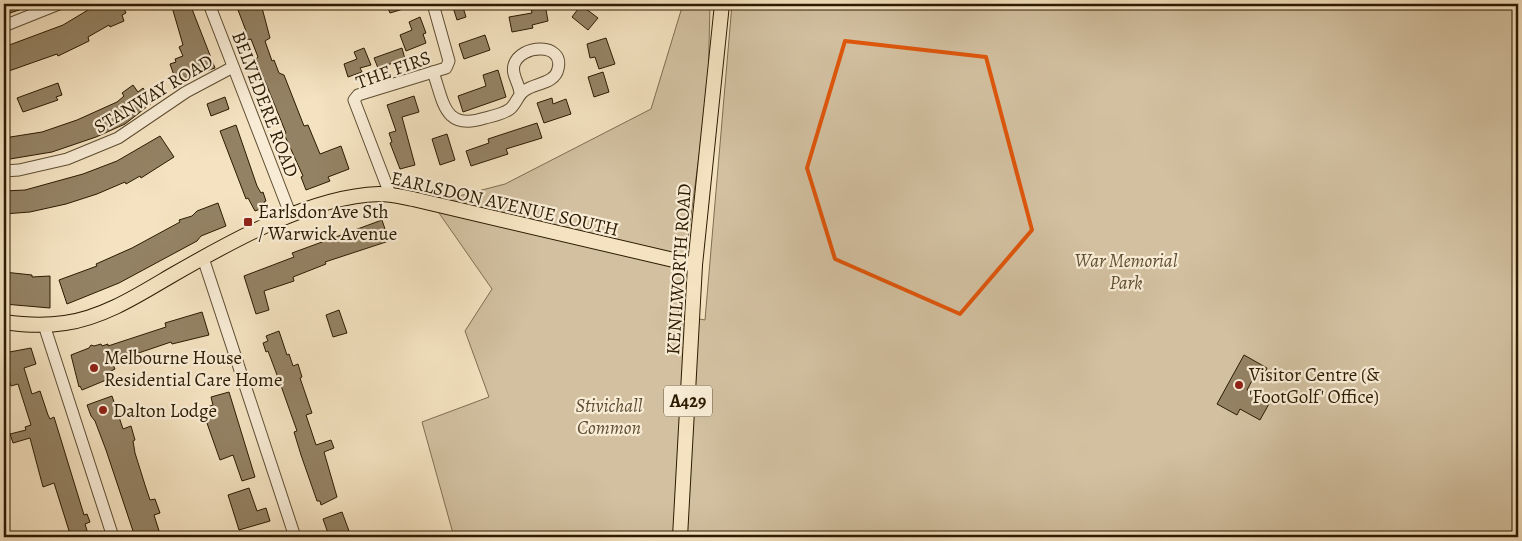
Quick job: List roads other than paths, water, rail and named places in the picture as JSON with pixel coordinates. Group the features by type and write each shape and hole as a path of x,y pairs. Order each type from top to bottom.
{"main road":[{"name":"KENILWORTH ROAD","path":"680,537 695,265 722,4"},
{"name":"EARLSDON AVENUE SOUTH","path":"4,322 44,325 66,323 112,308 251,233 291,216 338,201 363,196 390,194 695,265"}],"street":[{"path":"4,26 59,4"},
{"name":"BELVEDERE ROAD","path":"209,4 291,216"},
{"name":"THE FIRS","path":"390,194 355,98 446,68 448,61 433,4"},
{"path":"433,72 447,113 460,122 473,122 505,112 515,104 520,94 530,87 550,80 556,74 558,60 550,50 538,48 523,53 517,59 513,71 520,94"},
{"name":"STANWAY ROAD","path":"4,171 19,170 67,159 118,138 186,92 233,67"},
{"path":"203,258 295,537"},
{"path":"44,325 113,537"}],"place":[{"name":"Earlsdon Ave Sth / Warwick Avenue","path":"248,222"},
{"name":"Melbourne House Residential Care Home","path":"94,368"},
{"name":"Visitor Centre (& 'FootGolf' Office)","path":"1239,385"},
{"name":"Dalton Lodge","path":"103,410"}],"park label":[{"name":"War Memorial Park","path":"1126,271"},
{"name":"Stivichall Common","path":"609,416"}]}
